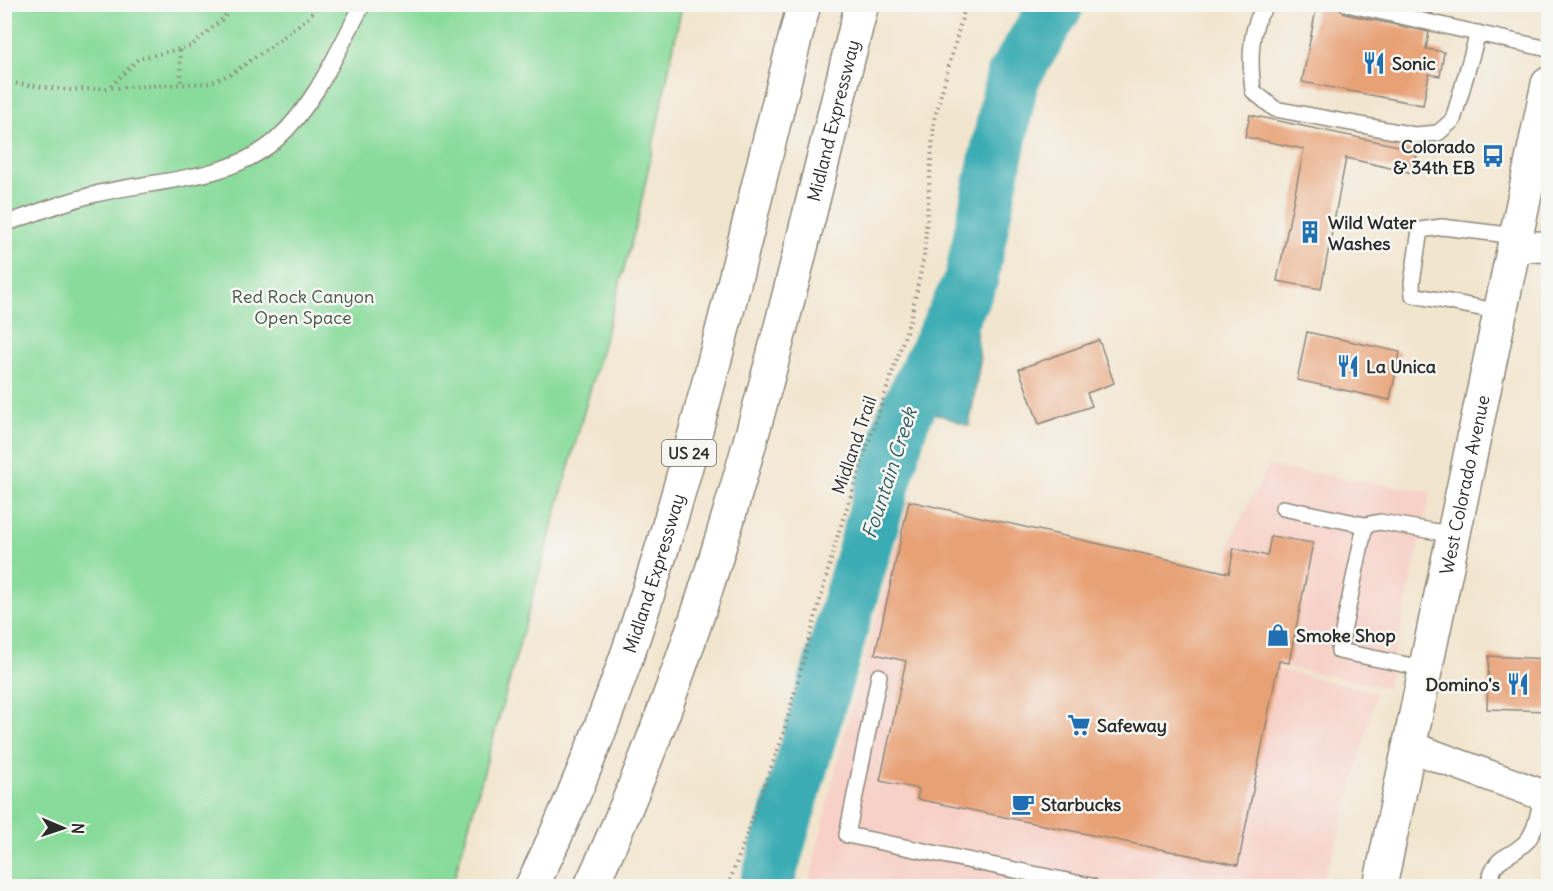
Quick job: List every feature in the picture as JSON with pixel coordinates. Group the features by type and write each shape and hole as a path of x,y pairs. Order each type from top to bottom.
{"main road":[{"name":"Midland Expressway","path":"532,886 564,816 621,672 650,587 698,423 804,4"},
{"name":"Midland Expressway","path":"591,886 653,738 715,558 773,352 862,4"},
{"name":"West Colorado Avenue","path":"1380,886 1411,747 1548,84"}],"street":[{"path":"1516,241 1548,247"},
{"path":"1411,747 1545,796"}],"lane":[{"path":"4,224 94,194 226,168 252,156 276,140 298,117 363,4"},
{"path":"1268,4 1259,13 1250,65 1253,91 1275,109 1415,135 1438,133 1453,120 1478,33"},
{"path":"1347,4 1548,49"},
{"path":"1501,312 1413,295 1412,283 1420,230 1452,228 1516,241"},
{"path":"1283,508 1365,525 1380,522 1455,535"},
{"path":"1365,525 1339,651 1427,669"},
{"path":"879,676 847,835 1091,886"},
{"path":"1488,886 1491,871 1497,862 1527,841 1545,796"}],"path":[{"path":"110,87 138,59 180,50 199,39 224,18 234,4"},
{"path":"4,82 68,90 209,83 231,74 309,17 319,4"},
{"name":"Midland Trail","path":"728,886 783,735 839,531 911,317 924,257 934,120 966,4"},
{"path":"180,50 181,84"}],"shaded area":[{"path":"1268,466 1431,492 1387,688 1211,651 1232,538"},
{"name":"Safeway","path":"908,500 1224,572 1208,653 1376,692 1341,832 1320,886 808,886 841,746"}],"green space":[{"name":"Red Rock Canyon Open Space","path":"5,5 682,5 638,218 452,886 5,886"}],"water":[{"path":"953,291 972,297 980,361 969,426 893,397 919,334"}],"building":[{"name":"Sonic","path":"1317,4 1338,4 1345,14 1429,32 1426,49 1444,52 1440,76 1429,74 1423,105 1302,82"},
{"path":"1394,4 1435,4 1433,13"},
{"path":"1250,115 1418,150 1413,173 1346,158 1321,289 1277,281 1304,149 1245,137"},
{"name":"La Unica","path":"1307,332 1400,352 1390,400 1297,380"},
{"path":"1099,340 1114,383 1087,393 1092,406 1039,424 1019,369"},
{"name":"Safeway","path":"909,501 1229,573 1234,548 1267,556 1271,536 1313,543 1289,663 1279,661 1238,865 917,799 919,789 880,781 906,661 875,654"},
{"name":"Domino's","path":"1489,656 1548,659 1548,711 1487,709"}],"waterway":[{"name":"Fountain Creek","path":"766,886 902,421 971,280 1012,79 1057,4"}],"place":[{"name":"Sonic","path":"1374,63"},
{"name":"Colorado & 34th EB","path":"1493,156"},
{"name":"Wild Water Washes","path":"1310,232"},
{"name":"La Unica","path":"1348,366"},
{"name":"Smoke Shop","path":"1278,635"},
{"name":"Domino's","path":"1518,684"},
{"name":"Safeway","path":"1079,725"},
{"name":"Starbucks","path":"1023,804"}]}
